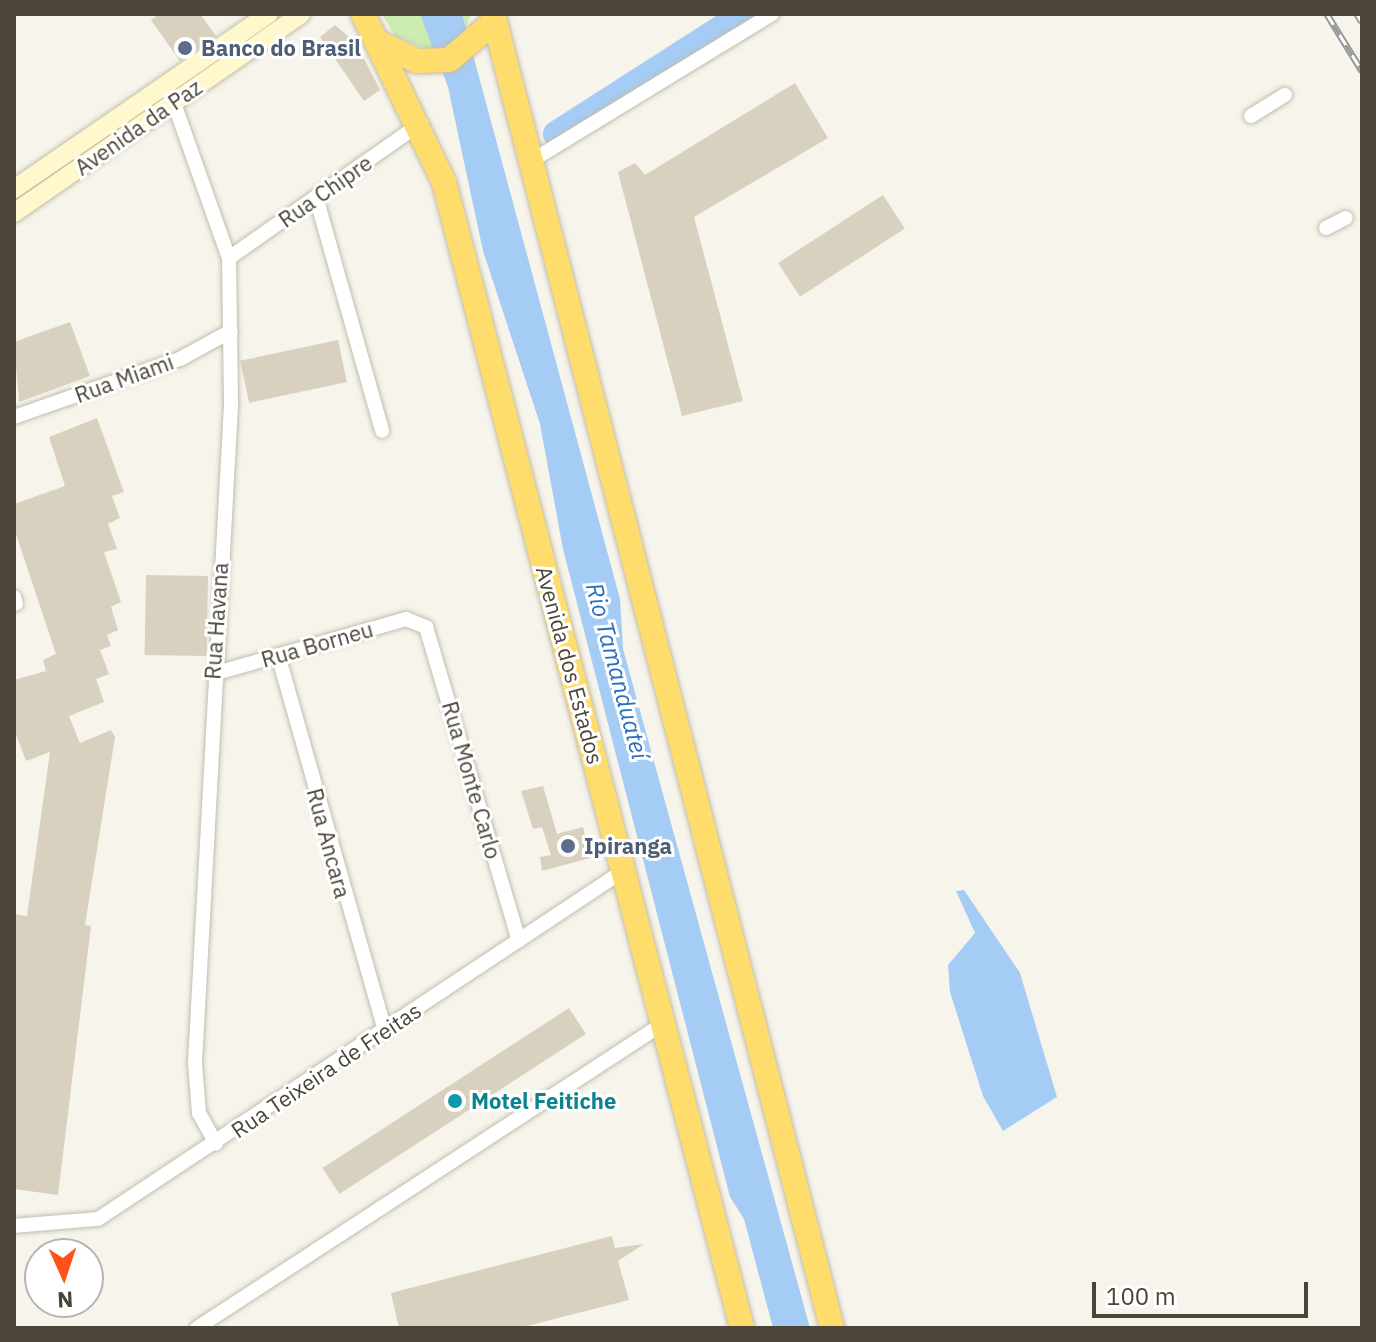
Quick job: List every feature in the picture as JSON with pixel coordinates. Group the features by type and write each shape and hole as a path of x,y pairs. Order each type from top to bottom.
{"highway":[{"name":"Avenida dos Estados","path":"363,14 421,123 444,182 742,1328"},
{"path":"378,42 436,62 470,49 494,18"},
{"path":"494,18 537,160 832,1328"}],"main road":[{"name":"Avenida da Paz","path":"14,189 269,14"},
{"name":"Avenida da Paz","path":"14,213 301,14"}],"street":[{"path":"537,160 772,14"},
{"path":"1251,116 1285,95"},
{"name":"Rua Havana","path":"174,103 229,258 231,331 195,1063 199,1113 216,1144"},
{"name":"Rua Chipre","path":"229,258 421,123"},
{"path":"316,197 382,431"},
{"path":"1326,228 1346,218"},
{"name":"Rua Miami","path":"14,417 180,359 231,331"},
{"name":"Rua Borneu","path":"213,674 406,619 420,623"},
{"name":"Rua Monte Carlo","path":"420,623 429,634 519,941"},
{"name":"Rua Ancara","path":"278,655 385,1030"},
{"name":"Rua Teixeira de Freitas","path":"14,1226 98,1219 216,1144 623,871"},
{"path":"197,1328 664,1023"}],"green space":[{"path":"382,14 471,14 463,35 430,50 395,36"}],"water":[{"name":"Rio Tamanduateí","path":"420,14 462,14 620,599 623,649 810,1328 773,1328 744,1219 730,1197 563,549 540,424 483,251 448,87"},
{"path":"964,890 1020,973 1057,1097 1003,1131 983,1096 950,992 948,965 975,933 956,891"}],"building":[{"name":"Banco do Brasil","path":"159,14 200,14 216,36 180,61 151,20"},
{"path":"335,25 356,43 380,90 364,101 320,37"},
{"path":"795,83 828,138 694,217 743,401 682,416 618,172 635,163 645,175"},
{"path":"883,195 905,229 800,297 778,263"},
{"path":"70,322 90,376 19,402 14,342"},
{"path":"338,340 347,382 249,403 240,361"},
{"path":"97,418 124,492 112,496 120,518 108,524 117,549 104,552 121,602 111,607 118,630 107,635 111,646 100,650 109,674 96,679 104,702 69,716 80,743 111,730 115,737 85,925 91,926 58,1195 14,1189 14,914 27,916 50,752 26,761 14,729 14,680 46,671 43,660 56,654 14,528 14,504 65,486 49,437"},
{"path":"146,575 208,576 207,656 145,655"},
{"path":"543,786 557,834 583,827 590,858 542,871 540,857 551,855 542,827 533,829 521,791"},
{"name":"Motel Feitiche","path":"569,1008 586,1034 339,1194 322,1168"},
{"path":"612,1236 615,1248 644,1244 618,1261 629,1300 519,1328 399,1328 391,1293"}],"waterway":[{"path":"556,134 743,14"}],"railway":[{"path":"1327,14 1362,71"},
{"path":"1357,14 1362,22"}],"place":[{"name":"Banco do Brasil","path":"185,48"},
{"name":"Ipiranga","path":"568,846"},
{"name":"Motel Feitiche","path":"455,1101"}]}
